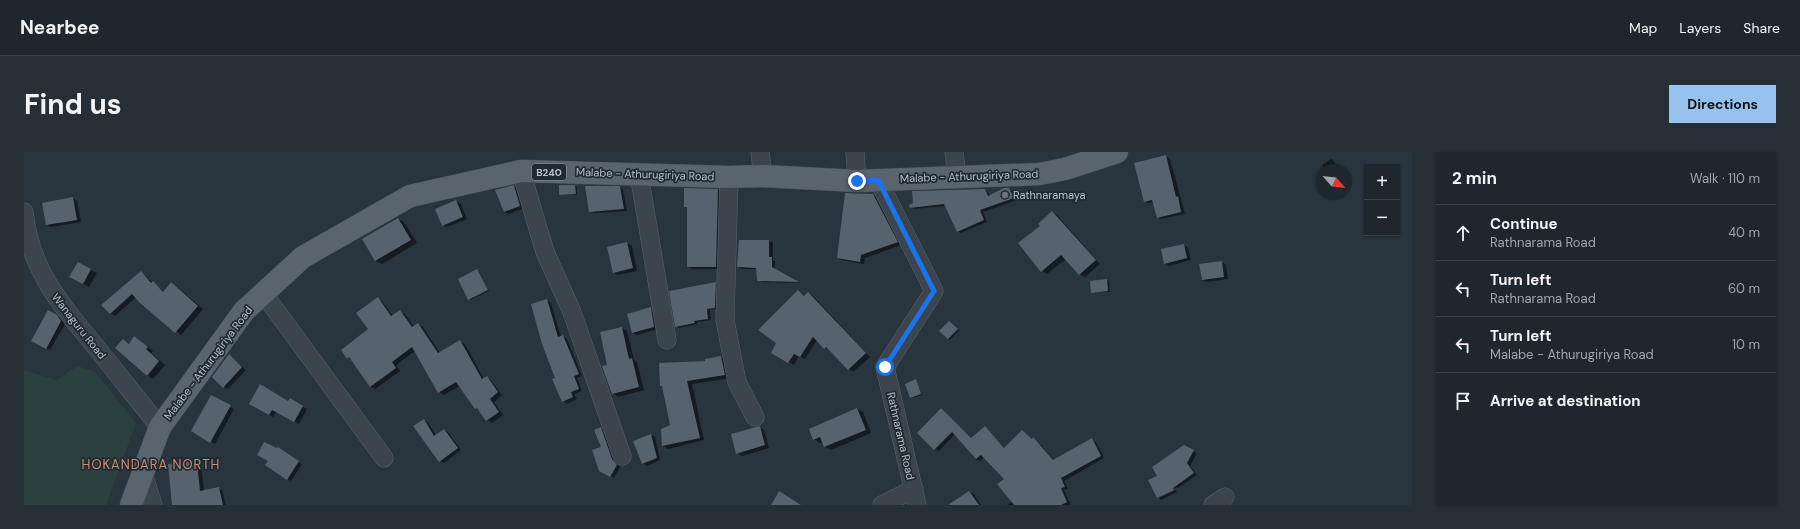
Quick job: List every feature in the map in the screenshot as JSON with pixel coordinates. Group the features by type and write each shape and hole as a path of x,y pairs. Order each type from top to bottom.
{"main road":[{"name":"Malabe - Athurugiriya Road","path":"131,505 160,427 244,311 303,257 410,196 521,171 729,177 763,176 868,180 1039,174 1065,169 1117,152"}],"street":[{"path":"760,152 763,176"},
{"path":"855,152 868,180"},
{"path":"954,152 957,177"},
{"path":"521,171 545,252 572,312 622,456"},
{"path":"639,174 667,340"},
{"path":"729,177 725,320 737,382 755,417"},
{"name":"Rathnarama Road","path":"868,180 934,291 885,367 916,497"},
{"name":"Wanaguru Road","path":"24,212 26,226 35,259 53,293 160,427"},
{"path":"263,293 384,458"},
{"path":"143,473 153,505"},
{"path":"882,505 916,497"}],"green space":[{"path":"78,366 95,372 136,423 106,505 24,505 24,370 56,380"}],"building":[{"path":"1166,155 1181,212 1157,218 1152,200 1144,202 1134,163"},
{"path":"514,185 520,206 504,212 495,190"},
{"path":"559,185 575,185 576,194 559,195"},
{"path":"585,186 620,186 624,209 589,212"},
{"path":"684,188 718,189 716,267 687,267 687,207 684,207"},
{"path":"1004,188 1009,188 1014,198 980,210 984,220 957,232 944,204 910,208 909,205 913,203 912,191 985,189 988,196"},
{"path":"845,193 873,194 898,242 861,255 860,262 837,258"},
{"path":"73,197 77,220 46,225 42,203"},
{"path":"456,200 463,217 442,226 435,209"},
{"path":"1052,211 1096,260 1079,275 1061,255 1041,272 1018,243 1040,226 1038,224"},
{"path":"398,218 411,240 375,261 362,239"},
{"path":"739,240 769,240 769,257 772,257 772,267 799,282 757,281 756,268 737,267"},
{"path":"627,242 633,268 613,273 607,247"},
{"path":"1184,244 1187,258 1164,264 1161,249"},
{"path":"1222,261 1224,277 1202,280 1199,264"},
{"path":"78,262 91,269 83,284 69,277"},
{"path":"477,269 488,290 468,300 458,279"},
{"path":"141,271 151,283 153,281 163,292 171,282 198,306 175,333 140,303 132,294 110,314 101,305"},
{"path":"1107,279 1108,291 1091,293 1090,281"},
{"path":"716,282 715,308 707,309 708,319 694,321 695,323 675,327 669,291"},
{"path":"798,290 804,296 808,292 866,353 848,370 826,347 824,349 813,337 800,357 794,354 788,363 771,353 776,343 758,330"},
{"path":"378,297 391,316 400,310 412,327 418,323 438,353 460,340 482,379 487,376 498,392 490,399 499,412 486,421 477,408 475,409 456,382 438,393 412,347 392,362 396,368 370,387 349,357 347,359 341,350 368,329 356,313"},
{"path":"547,299 558,337 563,335 579,374 574,376 579,389 571,392 573,397 562,402 552,379 555,378 542,344 531,304"},
{"path":"651,307 654,327 632,333 627,314"},
{"path":"48,310 57,315 61,321 46,349 31,341"},
{"path":"949,321 958,329 948,339 939,331"},
{"path":"622,327 629,359 632,358 639,387 612,394 602,366 607,365 600,332"},
{"path":"134,336 148,347 146,349 159,361 147,376 115,348 123,339 129,344"},
{"path":"229,354 242,367 223,388 212,377"},
{"path":"721,356 725,375 687,381 700,438 662,446 661,429 670,425 662,386 660,386 659,363 705,361 705,359"},
{"path":"916,379 921,394 910,398 905,384"},
{"path":"260,384 288,401 290,398 303,406 294,422 272,410 269,415 249,404"},
{"path":"211,395 231,405 210,443 191,431"},
{"path":"857,408 866,430 824,447 820,437 813,440 809,429"},
{"path":"941,408 971,438 985,426 1004,448 1022,430 1032,439 1033,437 1053,460 1092,438 1101,456 1061,478 1065,487 1061,488 1067,502 1061,505 1014,505 997,484 1004,479 981,455 976,459 952,432 934,450 917,433"},
{"path":"424,419 434,436 444,429 458,448 439,462 413,426"},
{"path":"760,426 765,445 736,454 731,434"},
{"path":"601,427 612,459 617,465 610,477 599,471 592,450 601,447 594,430"},
{"path":"651,434 657,458 642,464 633,441"},
{"path":"264,442 277,448 278,447 299,461 287,480 265,465 268,461 257,455"},
{"path":"1184,445 1194,450 1187,463 1194,473 1173,488 1174,490 1157,498 1148,480 1157,476 1152,467"},
{"path":"197,460 200,491 219,487 223,505 172,505 168,464"},
{"path":"779,491 801,505 771,505"},
{"path":"969,491 979,505 948,505"}],"place":[{"name":"Rathnaramaya","path":"1005,195"}],"district":[{"name":"HOKANDARA NORTH","path":"151,464"}],"route":[{"path":"857,181 878,180 934,291 885,367"}]}
